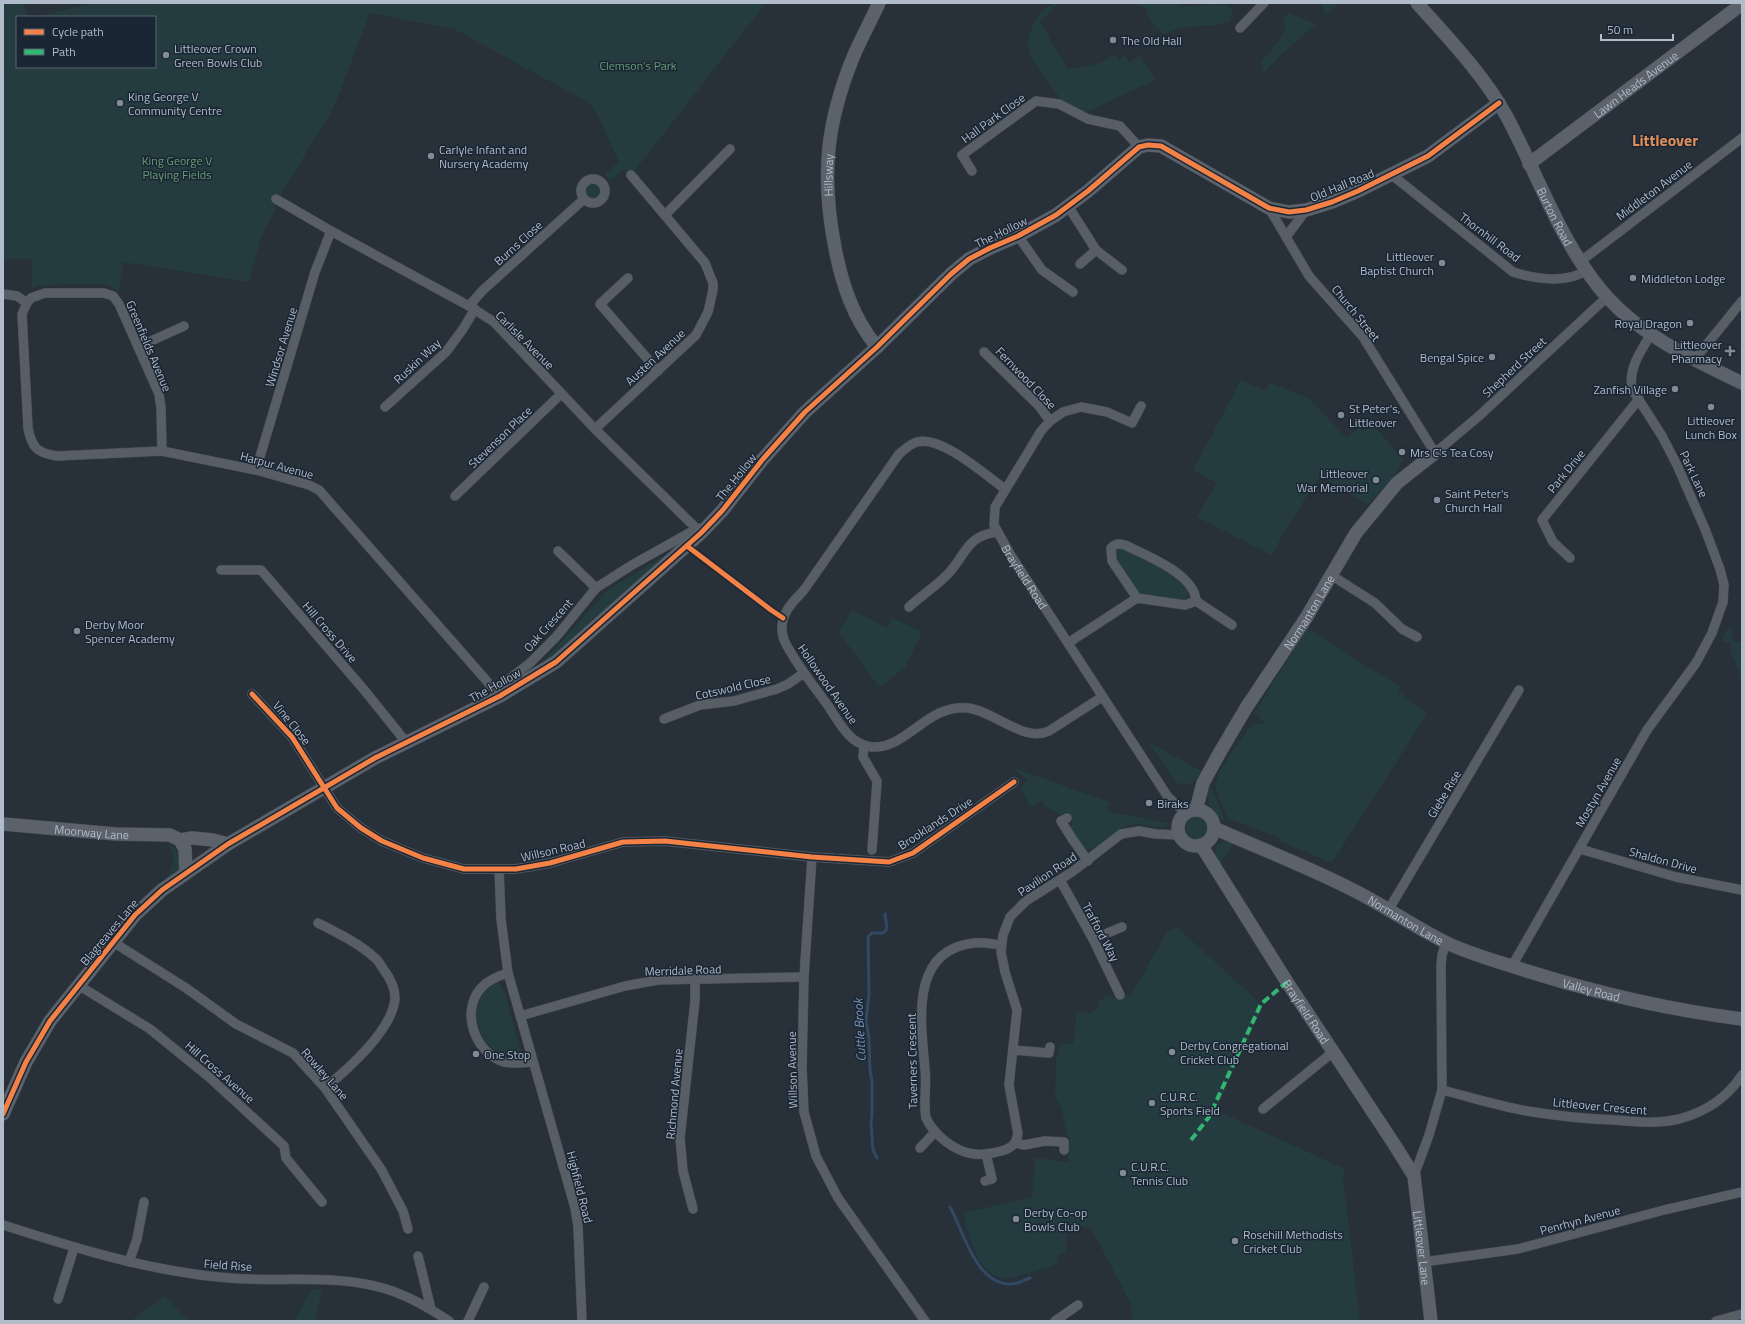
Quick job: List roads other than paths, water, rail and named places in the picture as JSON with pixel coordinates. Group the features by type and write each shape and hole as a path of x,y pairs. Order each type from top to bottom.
{"street":[{"name":"Hillsway","path":"877,347 854,314 840,275 830,221 826,167 836,107 844,82 854,54 879,3"},
{"path":"1240,28 1264,3"},
{"name":"Burton Road","path":"1417,3 1466,59 1499,103 1554,213 1584,266 1607,297 1631,319 1651,334 1695,359 1742,382"},
{"name":"Lawn Heads Avenue","path":"1529,164 1742,4"},
{"name":"Hall Park Close","path":"972,171 962,155 1036,102 1059,104 1088,119 1120,126 1139,147"},
{"name":"Old Hall Road","path":"1139,147 1148,145 1161,146 1269,208 1289,212 1306,210 1332,202 1392,175 1428,156 1499,103"},
{"name":"Middleton Avenue","path":"1584,266 1742,138"},
{"name":"The Hollow","path":"324,788 375,758 560,658 699,530 722,511 768,454 805,412 877,347 951,274 969,259 1018,236 1056,215 1088,191 1139,147"},
{"path":"665,215 730,149"},
{"name":"Austen Avenue","path":"595,429 696,335 708,312 713,290 713,283 705,262 631,175"},
{"name":"Thornhill Road","path":"1392,175 1513,272 1527,276 1572,278 1584,266"},
{"name":"Carlisle Avenue","path":"276,198 330,231 472,308 494,322 595,429 699,530"},
{"name":"Burns Close","path":"472,308 482,291 584,199"},
{"path":"1068,206 1096,250 1122,270"},
{"name":"Church Street","path":"1269,208 1309,276 1363,337 1436,453"},
{"path":"1286,237 1306,210"},
{"name":"Windsor Avenue","path":"256,470 315,272 330,231"},
{"path":"1018,236 1042,270 1073,292"},
{"path":"1080,264 1096,250"},
{"path":"628,278 600,304 658,371"},
{"name":"Greenfields Avenue","path":"27,303 31,298 45,293 104,293 113,296 119,304 159,394 161,408 162,451"},
{"path":"3,294 17,296 27,303"},
{"name":"Shepherd Street","path":"1436,453 1479,416 1607,297"},
{"path":"1695,359 1742,301"},
{"name":"Harpur Avenue","path":"27,303 22,314 28,428 31,443 38,450 46,454 58,456 162,451 256,470 309,485 320,490 497,693"},
{"name":"Ruskin Way","path":"385,407 446,352 464,329 472,308"},
{"path":"138,347 184,326"},
{"name":"Park Lane","path":"1651,334 1637,358 1633,373 1632,389 1655,423 1677,465 1705,529 1720,569 1724,585 1723,602 1712,633"},
{"name":"Fernwood Close","path":"984,352 1038,406 1050,421"},
{"name":"Stevenson Place","path":"455,496 561,394"},
{"name":"Park Drive","path":"1570,558 1553,542 1542,520 1639,399"},
{"name":"Brayfield Road","path":"1141,406 1132,423 1108,412 1080,407 1063,412 1050,421 1040,431 1005,490 996,507 994,514 994,525 1010,554 1168,797 1191,812"},
{"name":"Hollowood Avenue","path":"864,745 854,740 849,735 804,673 784,641 782,629 785,613 788,607 809,584 899,454 908,446 916,442 934,442 943,445 1005,490"},
{"name":"Normanton Lane","path":"1191,812 1203,783 1246,708 1306,618 1356,533 1396,483 1436,453"},
{"name":"Oak Crescent","path":"497,693 556,637 596,588 632,565 699,530"},
{"path":"909,607 946,575 970,544 978,537 984,534 997,532"},
{"path":"1137,598 1112,561 1110,548 1119,543 1164,564 1189,584 1196,596 1196,601"},
{"path":"558,551 596,588"},
{"name":"Hill Cross Drive","path":"221,570 261,570 365,691 406,742"},
{"path":"1331,575 1375,603 1402,629 1417,637"},
{"path":"1068,643 1137,598 1185,605 1196,601"},
{"path":"1196,601 1232,625"},
{"name":"Mostyn Avenue","path":"1512,966 1647,730 1696,662 1712,633"},
{"name":"Cotswold Close","path":"664,719 700,705 734,701 766,693 782,687 804,673"},
{"name":"Glebe Rise","path":"1390,909 1519,690"},
{"name":"Vine Close","path":"252,694 292,738 324,788"},
{"path":"872,850 877,781 863,756 864,745 878,746 890,744 939,712 956,707 969,708 979,711 1029,733 1040,734 1049,731 1102,697"},
{"name":"Brooklands Drive","path":"812,857 882,862 896,860 921,848 1014,782"},
{"name":"Blagreaves Lane","path":"3,1114 35,1045 50,1021 143,906 186,871 228,844 324,788"},
{"name":"Willson Road","path":"324,788 340,811 361,828 387,844 446,866 464,869 530,867 614,844 637,841 665,841 812,857"},
{"path":"1191,812 1207,814 1213,823 1214,828 1210,840 1201,846 1189,845 1179,835 1179,822 1191,812"},
{"path":"1067,818 1062,821 1088,861"},
{"name":"Moorway Lane","path":"3,824 116,834 170,835 180,840 192,838 213,840 228,844"},
{"name":"Normanton Lane","path":"1214,828 1320,874 1390,909 1446,942 1442,955 1441,966 1442,1090 1429,1135 1414,1176"},
{"name":"Pavilion Road","path":"1015,1143 1018,1134 1010,1091 1017,1010 1004,966 1002,945 1005,928 1015,911 1026,901 1088,861 1115,838 1126,832 1139,831 1156,834 1179,835"},
{"path":"180,840 185,849 186,871"},
{"name":"Brayfield Road","path":"1201,846 1414,1176"},
{"name":"Shaldon Drive","path":"1580,849 1676,877 1742,890"},
{"name":"Willson Avenue","path":"812,857 804,977 802,1067 804,1112 816,1156 838,1198 925,1321"},
{"name":"Highfield Road","path":"499,869 501,919 508,973 532,1062 575,1208 578,1226 582,1321"},
{"name":"Trafford Way","path":"1060,880 1093,939 1120,995"},
{"path":"318,923 357,945 376,958 390,977 395,997 393,1008 385,1025 359,1057 325,1088"},
{"path":"1093,939 1122,927"},
{"name":"Rowley Lane","path":"113,942 186,988 236,1024 293,1053 325,1088 381,1169 403,1211 408,1229"},
{"name":"Valley Road","path":"1446,942 1562,982 1680,1010 1742,1019"},
{"name":"Taverners Crescent","path":"1002,945 975,943 957,948 942,956 934,964 927,975 924,986 922,1007 926,1072 925,1112 928,1123 935,1132 949,1143 963,1151 974,1154 986,1154 1005,1150 1015,1143 1024,1145 1045,1141 1064,1142 1064,1150"},
{"path":"508,973 491,980 478,993 472,1011 473,1028 482,1047 491,1055 503,1061 513,1063 532,1062"},
{"name":"Merridale Road","path":"520,1016 625,986 658,980 695,981 804,977"},
{"name":"Richmond Avenue","path":"693,1209 683,1171 680,1138 695,1001 695,981"},
{"name":"Hill Cross Avenue","path":"78,985 150,1029 209,1077 284,1146 286,1158 322,1202"},
{"path":"1013,1050 1049,1053 1050,1047"},
{"path":"1263,1109 1333,1052"},
{"name":"Littleover Crescent","path":"1442,1090 1526,1111 1632,1122 1664,1122 1691,1115 1714,1105 1723,1098 1742,1075"},
{"path":"920,1148 935,1132"},
{"path":"985,1181 992,1179 986,1154"},
{"name":"Littleover Lane","path":"1414,1176 1431,1321"},
{"name":"Penrhyn Avenue","path":"1423,1262 1518,1249 1664,1210 1742,1192"},
{"path":"129,1262 137,1239 144,1202"},
{"name":"Field Rise","path":"3,1226 74,1248 129,1262 192,1274 231,1278 319,1279 375,1286 404,1296 449,1321"},
{"path":"58,1300 74,1248"},
{"path":"418,1256 431,1310"},
{"path":"468,1321 484,1287"},
{"path":"1055,1321 1078,1305"},
{"path":"1716,1321 1742,1314"}],"waterway":[{"name":"Cuttle Brook","path":"877,1158 873,1150 871,1123 872,1082 869,1038 866,1021 869,994 868,937 872,933 883,933 887,929 885,914"},
{"name":"Cuttle Brook","path":"950,1207 973,1256 980,1267 989,1276 1000,1282 1012,1284 1019,1283 1030,1278"}],"place":[{"name":"The Old Hall","path":"1113,40"},
{"name":"Littleover Crown Green Bowls Club","path":"166,55"},
{"name":"King George V Community Centre","path":"120,103"},
{"name":"Carlyle Infant and Nursery Academy","path":"431,156"},
{"name":"Littleover Baptist Church","path":"1442,263"},
{"name":"Middleton Lodge","path":"1633,278"},
{"name":"Royal Dragon","path":"1690,323"},
{"name":"Littleover Pharmacy","path":"1730,351"},
{"name":"Bengal Spice","path":"1492,357"},
{"name":"Zanfish Village","path":"1675,389"},
{"name":"Littleover Lunch Box","path":"1711,407"},
{"name":"St Peter's, Littleover","path":"1341,415"},
{"name":"Mrs C's Tea Cosy","path":"1402,452"},
{"name":"Littleover War Memorial","path":"1376,480"},
{"name":"Saint Peter's Church Hall","path":"1437,500"},
{"name":"Derby Moor Spencer Academy","path":"77,631"},
{"name":"Biraks","path":"1149,803"},
{"name":"Derby Congregational Cricket Club","path":"1172,1052"},
{"name":"One Stop","path":"476,1054"},
{"name":"C.U.R.C. Sports Field","path":"1152,1103"},
{"name":"C.U.R.C. Tennis Club","path":"1123,1173"},
{"name":"Derby Co-op Bowls Club","path":"1016,1219"},
{"name":"Rosehill Methodists Cricket Club","path":"1235,1241"}],"district":[{"name":"Littleover","path":"1665,140"}],"park label":[{"name":"Clemson's Park","path":"638,65"},
{"name":"King George V Playing Fields","path":"177,167"}]}
